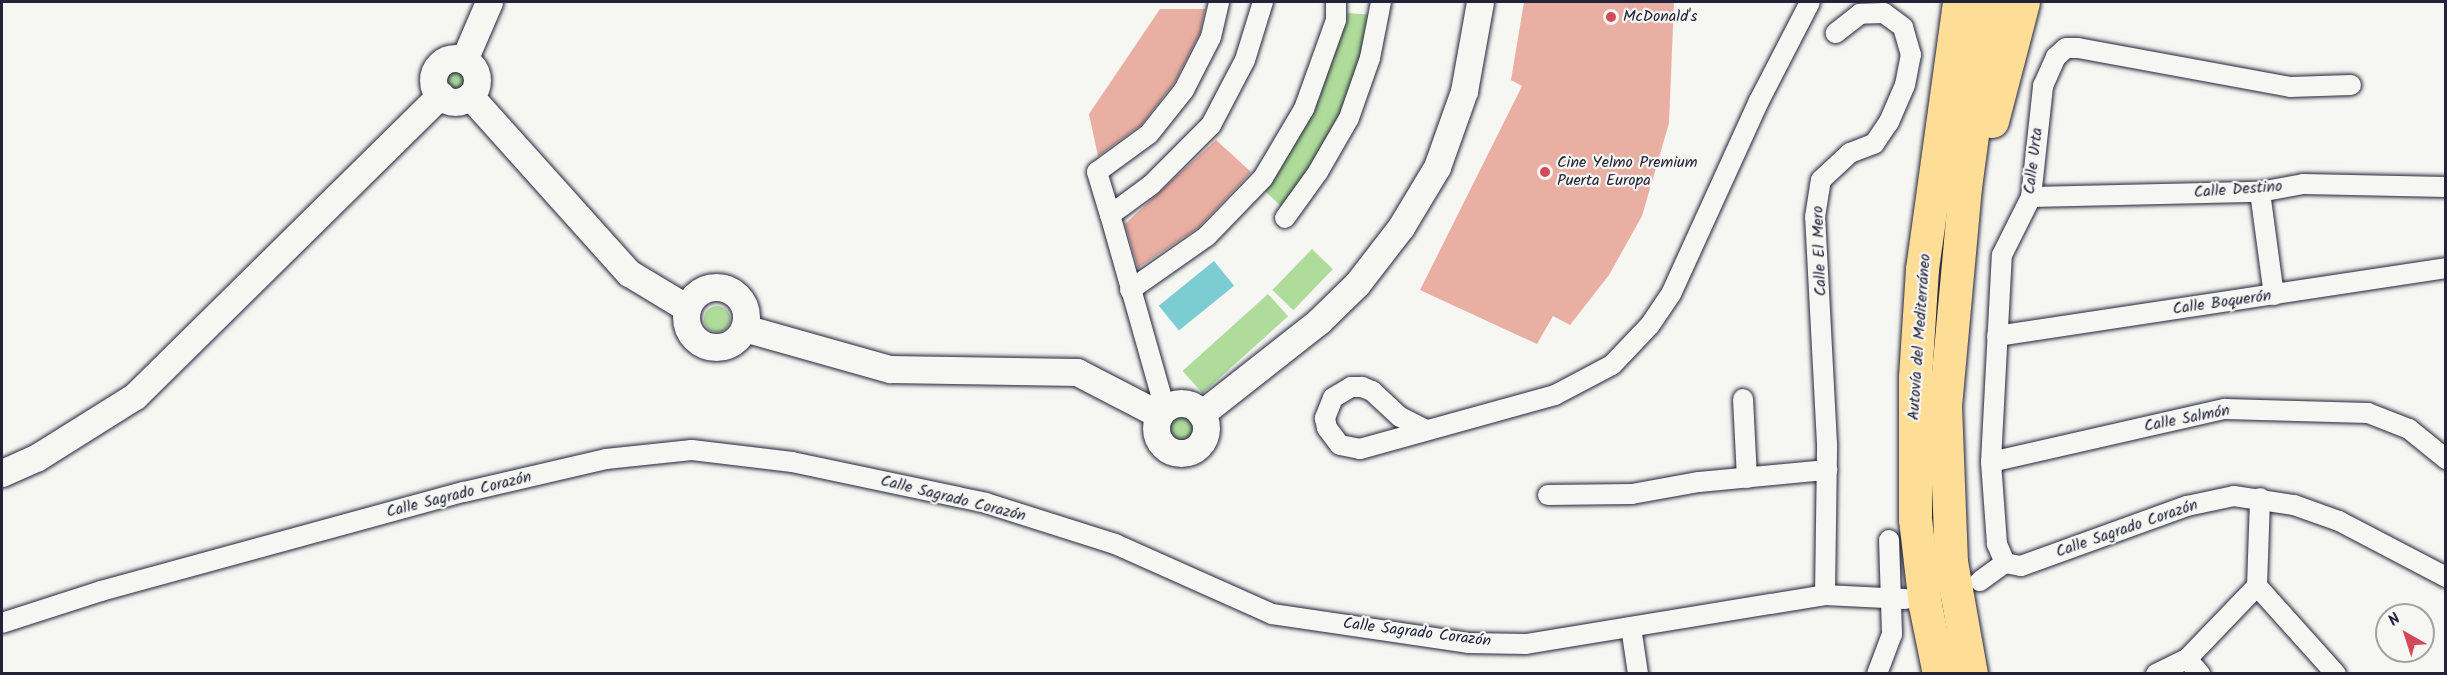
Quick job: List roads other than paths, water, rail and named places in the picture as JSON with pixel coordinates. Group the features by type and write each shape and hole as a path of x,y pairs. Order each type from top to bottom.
{"highway":[{"path":"1949,2 1954,41"},
{"name":"Autovía del Mediterráneo","path":"1939,674 1925,605 1915,519 1915,377 1922,269 1959,2"},
{"name":"Autovía del Mediterráneo","path":"1971,674 1958,607 1947,514 1945,406 1965,187 1990,2"},
{"path":"1965,187 1987,139 2023,2"},
{"path":"1958,607 1985,674"}],"street":[{"path":"464,60 489,2"},
{"path":"744,328 890,369 1077,372 1162,412 1188,404 1201,414 1204,438 1193,450 1177,453 1158,439 1162,412 1097,172 1149,134 1184,90 1211,37 1220,2"},
{"path":"1110,215 1160,178 1211,125 1245,60 1263,2"},
{"path":"1130,290 1207,236 1263,178 1304,109 1335,20 1336,2"},
{"path":"1285,218 1318,172 1349,118 1370,58 1381,2"},
{"path":"1201,414 1319,321 1357,285 1401,227 1437,166 1464,91 1480,2"},
{"path":"1426,430 1400,417 1372,391 1362,387 1351,387 1333,398 1325,417 1332,438 1349,449 1360,449 1555,395 1584,382 1612,365 1650,325 1671,294 1759,102 1810,2"},
{"name":"Calle El Mero","path":"1825,595 1827,470 1823,328 1815,217 1821,180 1850,153 1874,144 1889,122 1905,85 1911,55 1902,27 1884,13 1860,14 1836,33"},
{"name":"Calle Urta","path":"2005,563 1998,544 1992,462 2002,255 2031,197 2047,69 2067,48 2290,87 2351,85"},
{"path":"447,59 464,60 477,74 476,88 470,96 454,102 440,95 433,81 436,69 447,59"},
{"path":"2,473 36,458 135,396 440,95"},
{"path":"470,96 629,273 687,308"},
{"name":"Calle Destino","path":"2031,197 2260,192 2303,184 2445,187"},
{"path":"2260,192 2274,295"},
{"name":"Calle Boquerón","path":"1997,336 2445,268"},
{"path":"716,287 726,289 741,300 744,328 731,343 721,347 701,344 688,328 687,308 698,293 716,287"},
{"path":"1743,399 1747,477"},
{"name":"Calle Salmón","path":"1992,462 2225,409 2368,413 2409,429 2445,459"},
{"name":"Calle Sagrado Corazón","path":"2,623 101,591 464,492 606,459 692,450 792,462 986,503 1115,544 1272,614 1468,643 1526,644 1825,595 1899,599"},
{"path":"1548,495 1632,494 1747,477 1827,470"},
{"name":"Calle Sagrado Corazón","path":"2005,563 2021,566 2187,506 2234,496 2260,498 2339,521 2445,577"},
{"path":"2156,674 2187,658 2257,586 2260,573 2260,498"},
{"path":"1877,674 1892,634 1899,599 1889,540"},
{"path":"1980,581 2005,563"},
{"path":"2257,586 2337,674"},
{"path":"1631,627 1638,674"},
{"path":"2187,658 2200,674"}],"water":[{"path":"1214,261 1234,286 1179,331 1159,306"}],"place":[{"name":"McDonald's","path":"1611,17"},
{"name":"Cine Yelmo Premium Puerta Europa","path":"1545,172"}]}
